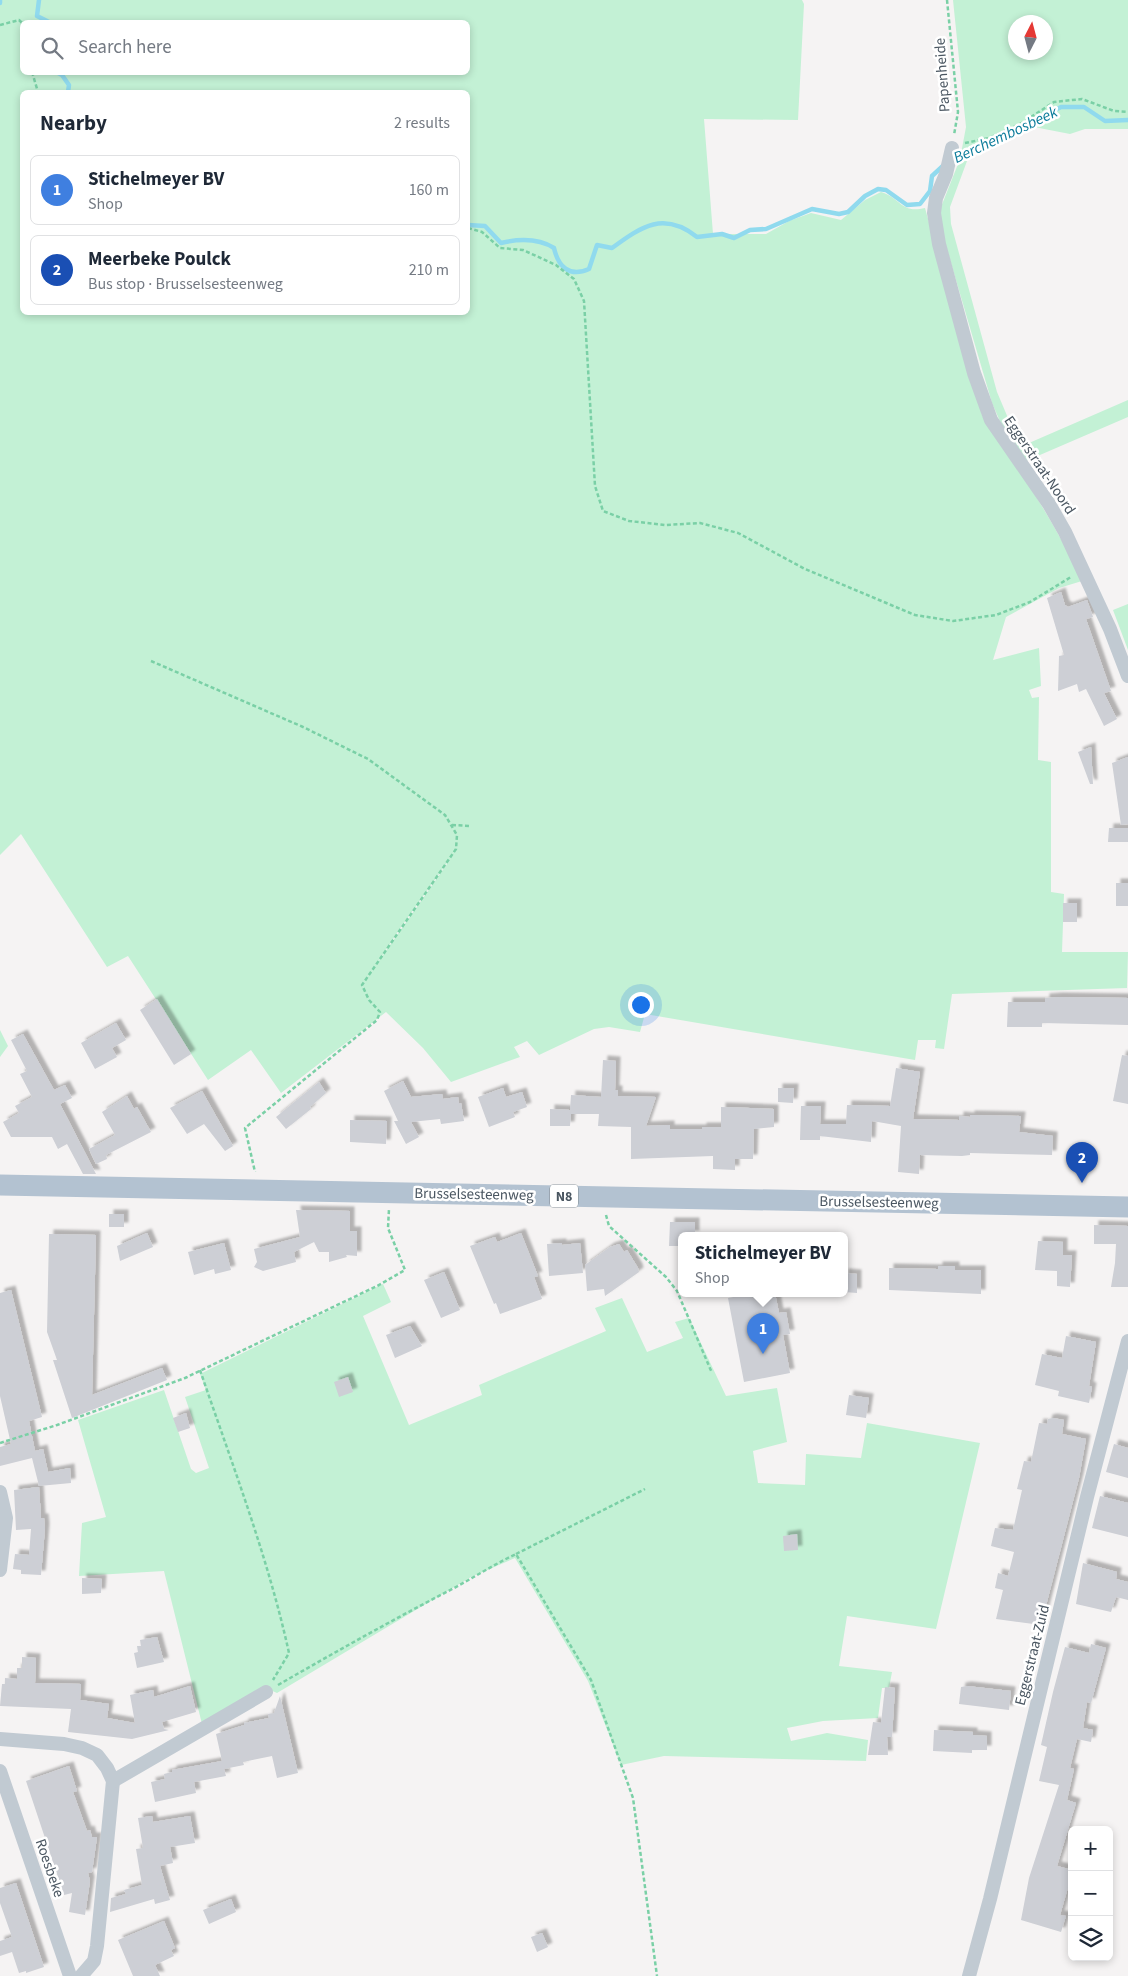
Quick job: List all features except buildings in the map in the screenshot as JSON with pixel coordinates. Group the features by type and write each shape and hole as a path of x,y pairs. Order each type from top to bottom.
{"main road":[{"name":"Brusselsesteenweg","path":"0,1185 1128,1207"}],"street":[{"name":"Eggerstraat-Noord","path":"952,148 946,174 936,198 935,206 939,244 974,373 991,420 1049,504 1084,572 1128,676"},
{"name":"Eggerstraat-Zuid","path":"969,1976 990,1899 1086,1497 1128,1341"},
{"path":"0,1492 6,1518 0,1570"},
{"path":"113,1781 266,1692"},
{"path":"0,1739 64,1744 82,1748 97,1755 113,1781 97,1946 94,1961 81,1976"},
{"name":"Roesbeke","path":"0,1771 70,1976"}],"path":[{"name":"Papenheide","path":"947,0 958,112 952,148"},
{"path":"0,25 20,21"},
{"path":"33,75 37,90"},
{"path":"952,148 962,143 989,138 1022,123 1054,102 1082,99 1114,111 1128,112"},
{"path":"470,229 482,232 500,248 523,250 538,255 556,265 574,279 584,300 595,486 603,511 629,521 665,525 700,523 738,533 805,569 915,615 953,621 996,615 1021,605 1066,578 1084,572"},
{"path":"151,661 304,727 368,759 445,815 457,835 456,849 362,986 380,1012 377,1020 245,1128 260,1190"},
{"path":"452,825 470,826"},
{"path":"0,1443 57,1425 200,1370 380,1285 405,1270 388,1228 390,1193"},
{"path":"600,1197 609,1226 666,1277 678,1294"},
{"path":"679,1297 712,1373"},
{"path":"200,1370 274,1590 289,1653 266,1692"},
{"path":"266,1692 366,1634 466,1582 491,1565 645,1489"},
{"path":"516,1554 591,1680 633,1798 657,1976"}],"green space":[{"path":"0,0 802,0 804,4 798,120 704,119 713,234 766,234 789,221 811,213 841,220 865,200 881,192 911,209 925,208 982,415 1023,476 1062,540 1082,581 1059,588 1006,617 993,660 1039,648 1041,686 1029,690 1032,698 1039,697 1038,760 1051,762 1051,892 1064,894 1062,952 1128,952 1127,988 952,994 944,1049 935,1048 936,1040 918,1040 915,1060 645,1014 640,1032 609,1027 594,1029 539,1055 527,1041 514,1047 520,1057 451,1082 423,1048 386,1012 281,1093 251,1050 208,1080 128,956 107,967 21,834 0,855","holes":["447,864 376,965 401,927"]},
{"path":"953,0 1128,0 1128,129 1085,129 1070,134 1034,127 983,150 969,153 960,159 966,127"},
{"path":"960,159 967,161 950,207 951,224 997,392 1008,418 1029,443 1128,400 1128,417 1026,461 1002,426 992,403 939,222 939,212"},
{"path":"1128,604 1128,650 1113,610"},
{"path":"0,1030 8,1046 0,1057"},
{"path":"383,1284 391,1302 363,1316 409,1425 482,1395 479,1385 606,1331 595,1308 622,1298 647,1352 683,1338 675,1322 689,1318 726,1396 777,1388 787,1442 753,1451 758,1483 805,1485 806,1454 861,1458 867,1423 980,1443 936,1629 847,1616 839,1666 892,1672 889,1688 882,1688 878,1718 823,1721 787,1728 791,1741 827,1733 868,1740 866,1761 664,1756 621,1765 588,1681 515,1558 471,1577 277,1693 268,1689 202,1724 164,1571 79,1576 82,1523 106,1517 78,1420 164,1390 191,1469 196,1473 209,1468 185,1397 206,1390 200,1374"}],"waterway":[{"name":"Berchembosbeek","path":"39,0 37,16 45,20"},
{"name":"Berchembosbeek","path":"62,75 69,85 68,90"},
{"name":"Berchembosbeek","path":"953,158 964,152 992,143 1061,107 1084,107 1105,121 1128,120"},
{"name":"Berchembosbeek","path":"470,225 485,226 501,243 528,240 548,245 554,248 558,260 566,269 576,272 589,269 597,245 612,248 633,233 653,224 664,223 674,225 685,229 697,237 722,234 734,238 750,230 766,229 812,209 839,214 848,212 865,196 878,189 886,190 907,205 920,204 930,191 932,176 945,164"}],"place":[{"name":"Meerbeke Poulck","path":"1082,1183"},
{"name":"Stichelmeyer BV","path":"763,1354"}]}
